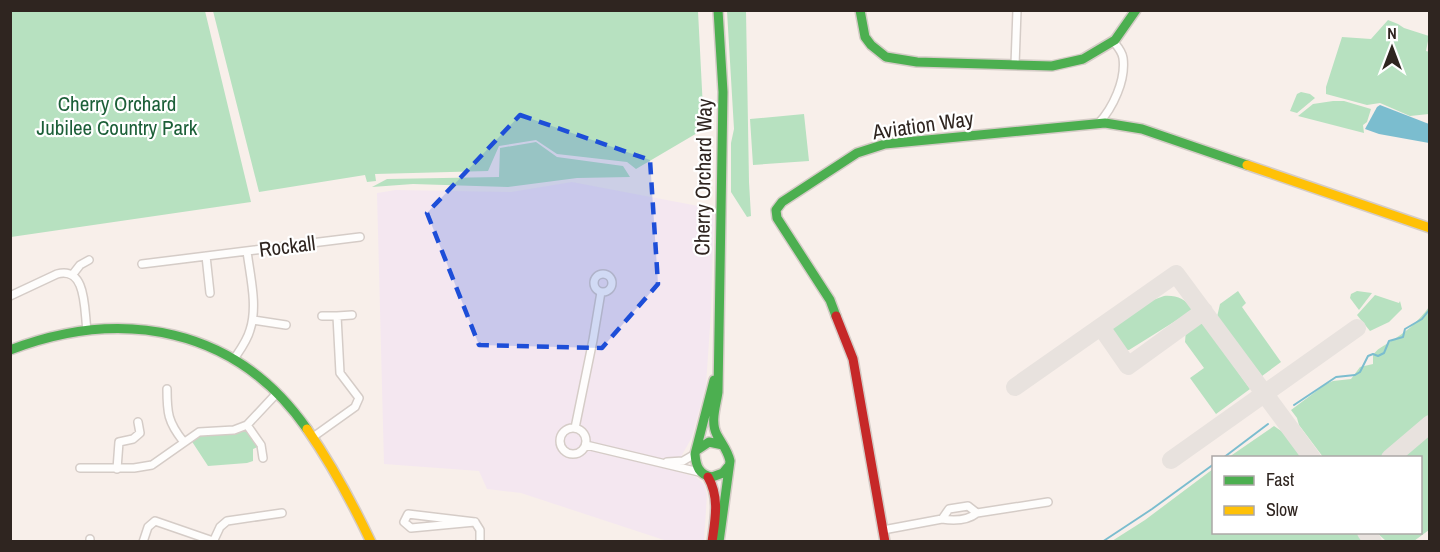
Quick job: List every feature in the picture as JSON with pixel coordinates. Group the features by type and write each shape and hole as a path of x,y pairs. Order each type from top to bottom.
{"street":[{"name":"Cherry Orchard Way","path":"718,10 723,92 718,392 713,424 716,434 730,456 719,542"},
{"path":"860,10 865,37 886,57 917,62 1052,66 1083,59 1113,41 1124,30 1135,11"},
{"path":"1015,65 1017,10"},
{"path":"1098,124 1107,115 1123,69 1121,51 1113,41"},
{"name":"Aviation Way","path":"885,542 853,359 830,300 777,218 776,210 782,202 857,153 885,144 1105,123 1142,129 1430,228"},
{"name":"Rockall","path":"234,359 249,335 253,320 247,251 360,237"},
{"path":"142,264 247,251"},
{"path":"206,256 210,293"},
{"path":"73,274 80,265 89,260"},
{"path":"10,296 57,274 65,272 73,274 81,288 87,330"},
{"path":"575,428 601,292"},
{"path":"322,316 352,315"},
{"path":"313,437 358,402 357,393 340,373 337,316"},
{"path":"253,320 286,325"},
{"path":"10,350 41,338 87,330 134,327 195,338 253,372 292,410 313,437 339,479 371,542"},
{"name":"Cherry Orchard Way","path":"712,542 716,495 712,483 694,463 712,392 718,345"},
{"path":"167,389 171,425 183,441"},
{"path":"80,468 141,468 156,464 183,441 199,432 234,430 247,425 277,393"},
{"path":"117,469 119,442 133,439 141,433 138,422"},
{"path":"247,425 261,445 263,458"},
{"path":"575,428 584,434 586,445 578,453 569,453 563,449 560,441 562,434 567,429 575,428"},
{"path":"661,463 683,461 696,452 701,445 708,442 718,442 725,446"},
{"path":"586,445 704,475 722,474 729,466"},
{"path":"883,530 942,519 971,517 977,513 1048,502"},
{"path":"942,519 949,509 968,506 977,513"},
{"path":"143,542 148,527 155,521 213,541 220,527 227,521 282,513"},
{"path":"408,514 475,522 411,528 404,522 408,514"},
{"path":"475,522 480,531 480,542"}],"highlighted area":[{"path":"520,115 650,160 658,284 602,348 479,345 427,213"}],"shaded area":[{"path":"572,182 714,209 706,385 692,437 681,457 670,457 661,463 664,468 696,477 704,484 707,495 704,541 664,540 521,493 487,489 479,471 384,464 377,193 396,190 511,192"}],"green space":[{"name":"Cherry Orchard Jubilee Country Park","path":"10,11 205,11 251,202 11,237"},
{"path":"213,11 698,11 704,129 636,169 627,162 557,154 536,140 499,146 488,171 375,174 376,181 367,182 365,175 259,192"},
{"path":"727,11 746,11 751,216 747,217 731,192 731,143 734,129"},
{"path":"1388,20 1429,36 1426,51 1430,52 1429,114 1410,116 1380,103 1367,105 1326,94 1326,87 1342,37 1371,39"},
{"path":"1301,92 1315,98 1297,113 1290,111 1297,94"},
{"path":"1344,101 1371,109 1367,122 1363,125 1364,133 1298,116 1313,104"},
{"path":"804,114 809,161 753,165 750,119"},
{"path":"536,142 557,157 623,166 630,177 577,178 508,187 413,184 372,187 387,179 499,177 500,148"},
{"path":"1238,291 1246,303 1242,307 1281,362 1262,376 1217,317 1220,304"},
{"path":"1357,291 1372,293 1359,310 1350,298 1351,294"},
{"path":"1375,295 1399,303 1400,301 1402,309 1389,322 1370,331 1357,315"},
{"path":"1164,296 1180,299 1193,310 1129,350 1121,349 1111,334 1112,328 1153,300"},
{"path":"1429,307 1429,419 1386,456 1322,456 1299,425 1291,410 1326,384 1351,379 1360,367 1373,364 1373,355 1376,351 1411,327"},
{"path":"1197,322 1204,324 1250,389 1216,414 1190,378 1204,368 1185,342 1186,330"},
{"path":"247,425 258,439 258,447 253,449 253,461 247,463 208,466 189,437 194,434 228,431"},
{"path":"1274,426 1287,435 1302,456 1230,456"},
{"path":"1429,427 1429,530 1414,541 1386,541 1378,534 1422,534 1422,456 1396,456"},
{"path":"1212,470 1212,534 1359,534 1364,541 1112,541 1145,520"}],"water":[{"path":"1380,105 1429,124 1429,143 1379,134 1365,129"}],"waterway":[{"path":"1294,405 1336,377 1355,375 1360,372 1368,356 1373,354 1378,356 1384,353 1389,341 1403,337 1405,329 1422,319 1430,309"},
{"path":"1226,456 1268,424"},
{"path":"1102,542 1212,465"}],"taxiway":[{"path":"1015,387 1176,274 1311,456"},
{"path":"1101,327 1128,366 1204,311"},
{"path":"1171,460 1357,328"},
{"path":"1392,456 1430,424"},
{"path":"1367,534 1373,542"}],"traffic: fast":[{"path":"718,10 723,92 718,392 714,419 715,430 730,461 719,542"},
{"path":"860,10 865,37 886,57 917,62 1052,66 1083,59 1115,40 1136,10"},
{"path":"836,316 830,300 777,218 776,210 782,202 857,153 885,144 1105,123 1142,129 1247,165"},
{"path":"10,350 52,337 94,330 134,329 174,335 211,348 246,368 278,395 307,429"},
{"path":"714,380 695,458 699,469 708,476 723,473 728,467"},
{"path":"697,450 709,442 723,445"}],"traffic: slow":[{"path":"1247,165 1430,228"},
{"path":"307,429 341,484 371,542"}],"traffic: jam":[{"path":"836,316 853,359 885,542"},
{"path":"708,477 715,501 712,542"}]}
